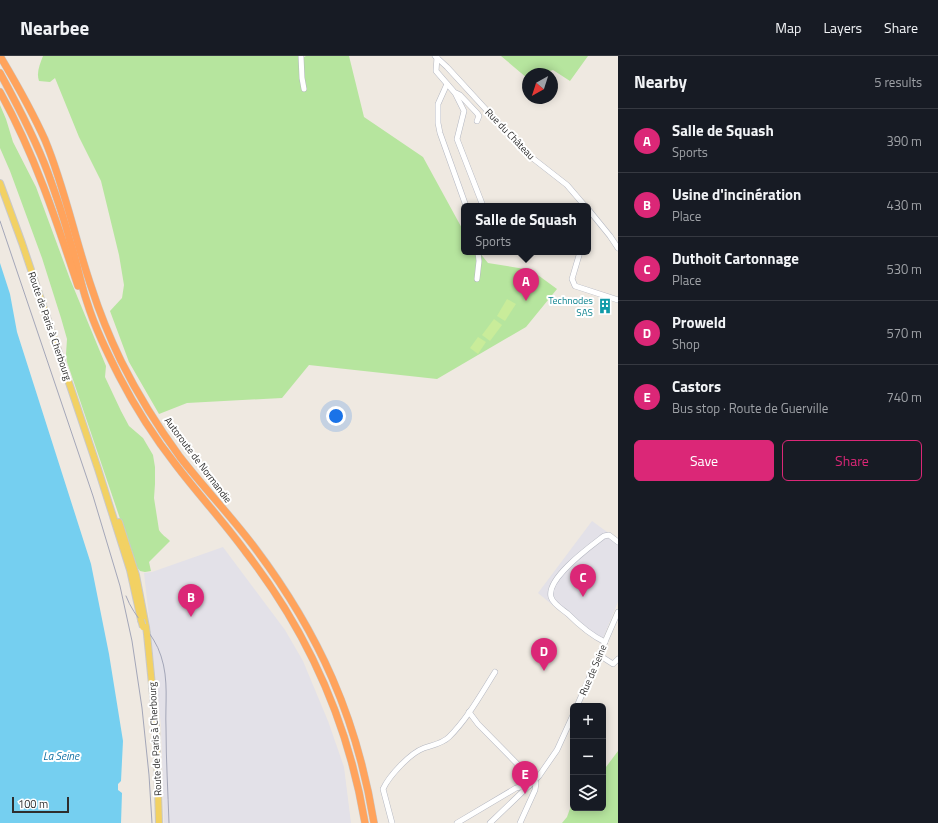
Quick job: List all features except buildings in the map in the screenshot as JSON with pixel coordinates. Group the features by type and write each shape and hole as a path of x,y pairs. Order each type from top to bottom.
{"highway":[{"name":"Autoroute de Normandie","path":"0,56 45,141 58,178 92,290 107,329 140,396 180,457 253,545 273,573 293,603 327,665 355,740 365,775 374,823"},
{"name":"Autoroute de Normandie","path":"0,74 34,138 48,172 71,242 87,302 99,335 134,404 175,464 244,549 266,579 286,608 313,656 340,720 347,742 365,823"},
{"path":"0,92 21,132 39,174 78,287 87,302"}],"main road":[{"name":"Route de Paris à Cherbourg","path":"0,184 22,243 98,469 130,570 141,620 147,634 156,725 159,823"},
{"name":"Route de Paris à Cherbourg","path":"98,469 124,537 136,575 149,654"}],"street":[{"path":"301,56 304,89"},
{"path":"436,57 436,71 455,93 464,110 457,139 482,203"},
{"name":"Rue du Château","path":"436,57 448,67 526,153 567,185 583,203"},
{"path":"447,84 438,104 438,123 442,140 465,203"},
{"path":"455,93 460,95 477,113 479,116 477,121"},
{"path":"591,213 618,248"},
{"path":"477,279 480,261 479,255"},
{"path":"579,255 572,279 575,286 618,300"},
{"path":"605,642 591,635 553,602 550,592 560,574 572,562 604,536 609,535 618,542"},
{"name":"Rue de Seine","path":"578,703 618,612"},
{"path":"599,655 613,664 618,659"},
{"path":"392,823 383,789 386,783 412,755 423,748 442,743 448,738 469,712 495,672"},
{"path":"469,712 478,724 536,783 535,790 520,823"},
{"path":"490,823 534,781 557,750 570,722"},
{"path":"457,823 516,788 529,786"}],"shaded area":[{"path":"592,521 618,540 618,602 601,643 590,636 538,593"},
{"path":"223,547 285,630 303,661 328,721 344,767 351,823 164,823 161,725 144,573 152,572"}],"green space":[{"path":"43,56 349,56 364,117 423,157 461,227 461,255 481,255 488,263 531,270 557,289 526,327 437,379 309,365 282,398 187,403 159,414 129,362 110,311 122,298 124,285 119,255 101,181 79,137 55,78 50,82 39,81 38,72"},
{"path":"501,56 588,56 570,81 558,73 558,68 522,68 522,74"},
{"path":"0,105 13,142 36,187 70,279 106,366 105,377 129,426 143,438 153,455 155,467 154,498 159,530 170,541 149,562 151,571 140,571 136,566 67,362 67,339 61,318 42,258 0,148"},
{"path":"507,299 516,304 505,321 497,316"},
{"path":"494,319 502,325 490,341 482,335"},
{"path":"478,337 486,342 478,354 470,348"},
{"path":"618,751 618,823 562,823 567,817 570,809 570,811 606,811 606,767"}],"water":[{"name":"La Seine","path":"0,263 10,294 17,332 91,564 109,654 123,741 121,781 118,784 118,790 122,793 121,823 0,823"}],"railway":[{"path":"0,221 93,496 120,586 132,641 142,708 152,823"},
{"path":"126,596 134,611 154,640 161,656 165,674 169,823"}],"place":[{"name":"Salle de Squash","path":"526,301"},
{"name":"Technodes SAS","path":"605,306"},
{"name":"Duthoit Cartonnage","path":"583,597"},
{"name":"Usine d'incinération","path":"191,617"},
{"name":"Proweld","path":"544,671"},
{"name":"Castors","path":"525,794"}]}
